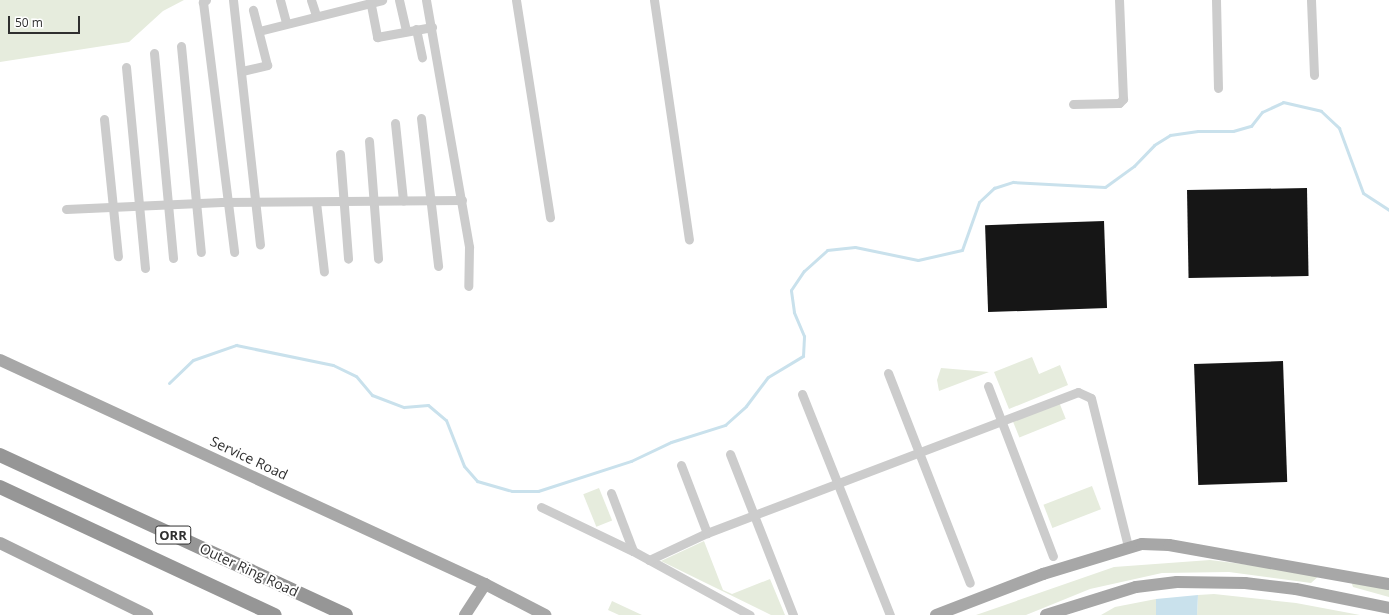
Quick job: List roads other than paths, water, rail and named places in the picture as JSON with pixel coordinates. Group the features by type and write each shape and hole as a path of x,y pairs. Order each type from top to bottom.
{"highway":[{"name":"Outer Ring Road","path":"0,455 346,615"},
{"name":"ORR","path":"0,487 275,615"}],"main road":[{"name":"Service Road","path":"0,360 484,584 545,615"},
{"path":"0,543 147,615"},
{"path":"936,615 1128,546 1169,545 1389,584"},
{"path":"1332,596 1337,574"},
{"path":"1046,615 1136,587 1177,582 1245,583 1332,596 1389,608"},
{"path":"465,615 484,584"}],"street":[{"path":"206,0 203,2 230,202 234,252"},
{"path":"233,0 260,245"},
{"path":"280,0 286,23"},
{"path":"311,0 316,15"},
{"path":"258,32 316,15 341,4 382,0"},
{"path":"399,0 406,31"},
{"path":"426,0 432,26 469,247 468,286"},
{"path":"516,0 550,217"},
{"path":"654,0 689,239"},
{"path":"1073,104 1119,103 1123,99 1119,0"},
{"path":"1216,0 1218,88"},
{"path":"1311,0 1314,75"},
{"path":"370,1 377,37 432,26"},
{"path":"242,71 267,65 253,10"},
{"path":"416,30 422,57"},
{"path":"181,46 198,203 201,252"},
{"path":"154,53 170,204 173,258"},
{"path":"126,66 145,268"},
{"path":"421,118 432,200 438,266"},
{"path":"104,119 118,256"},
{"path":"395,123 403,201"},
{"path":"369,141 378,259"},
{"path":"340,154 348,259"},
{"path":"66,209 230,202 462,200"},
{"path":"316,202 324,272"},
{"path":"888,373 921,452 970,582"},
{"path":"988,386 1053,556"},
{"path":"649,560 707,533 755,514 1078,392 1091,398 1128,546"},
{"path":"802,394 836,483 890,615"},
{"path":"730,454 755,514 793,615"},
{"path":"681,465 707,533"},
{"path":"611,493 633,551"},
{"path":"541,506 633,551 750,615"}],"water":[{"path":"1198,595 1197,615 1156,615 1156,599"}],"waterway":[{"path":"169,383 193,360 236,345 333,365 356,376 372,395 404,407 428,405 446,420 464,466 477,481 512,491 538,491 631,461 671,442 725,425 746,406 768,377 803,356 804,336 794,312 791,290 804,271 827,250 855,247 918,260 962,250 979,202 994,188 1013,182 1105,187 1134,166 1154,145 1170,135 1198,131 1233,131 1251,126 1262,112 1283,102 1321,111 1339,128 1363,193 1389,210"}]}
